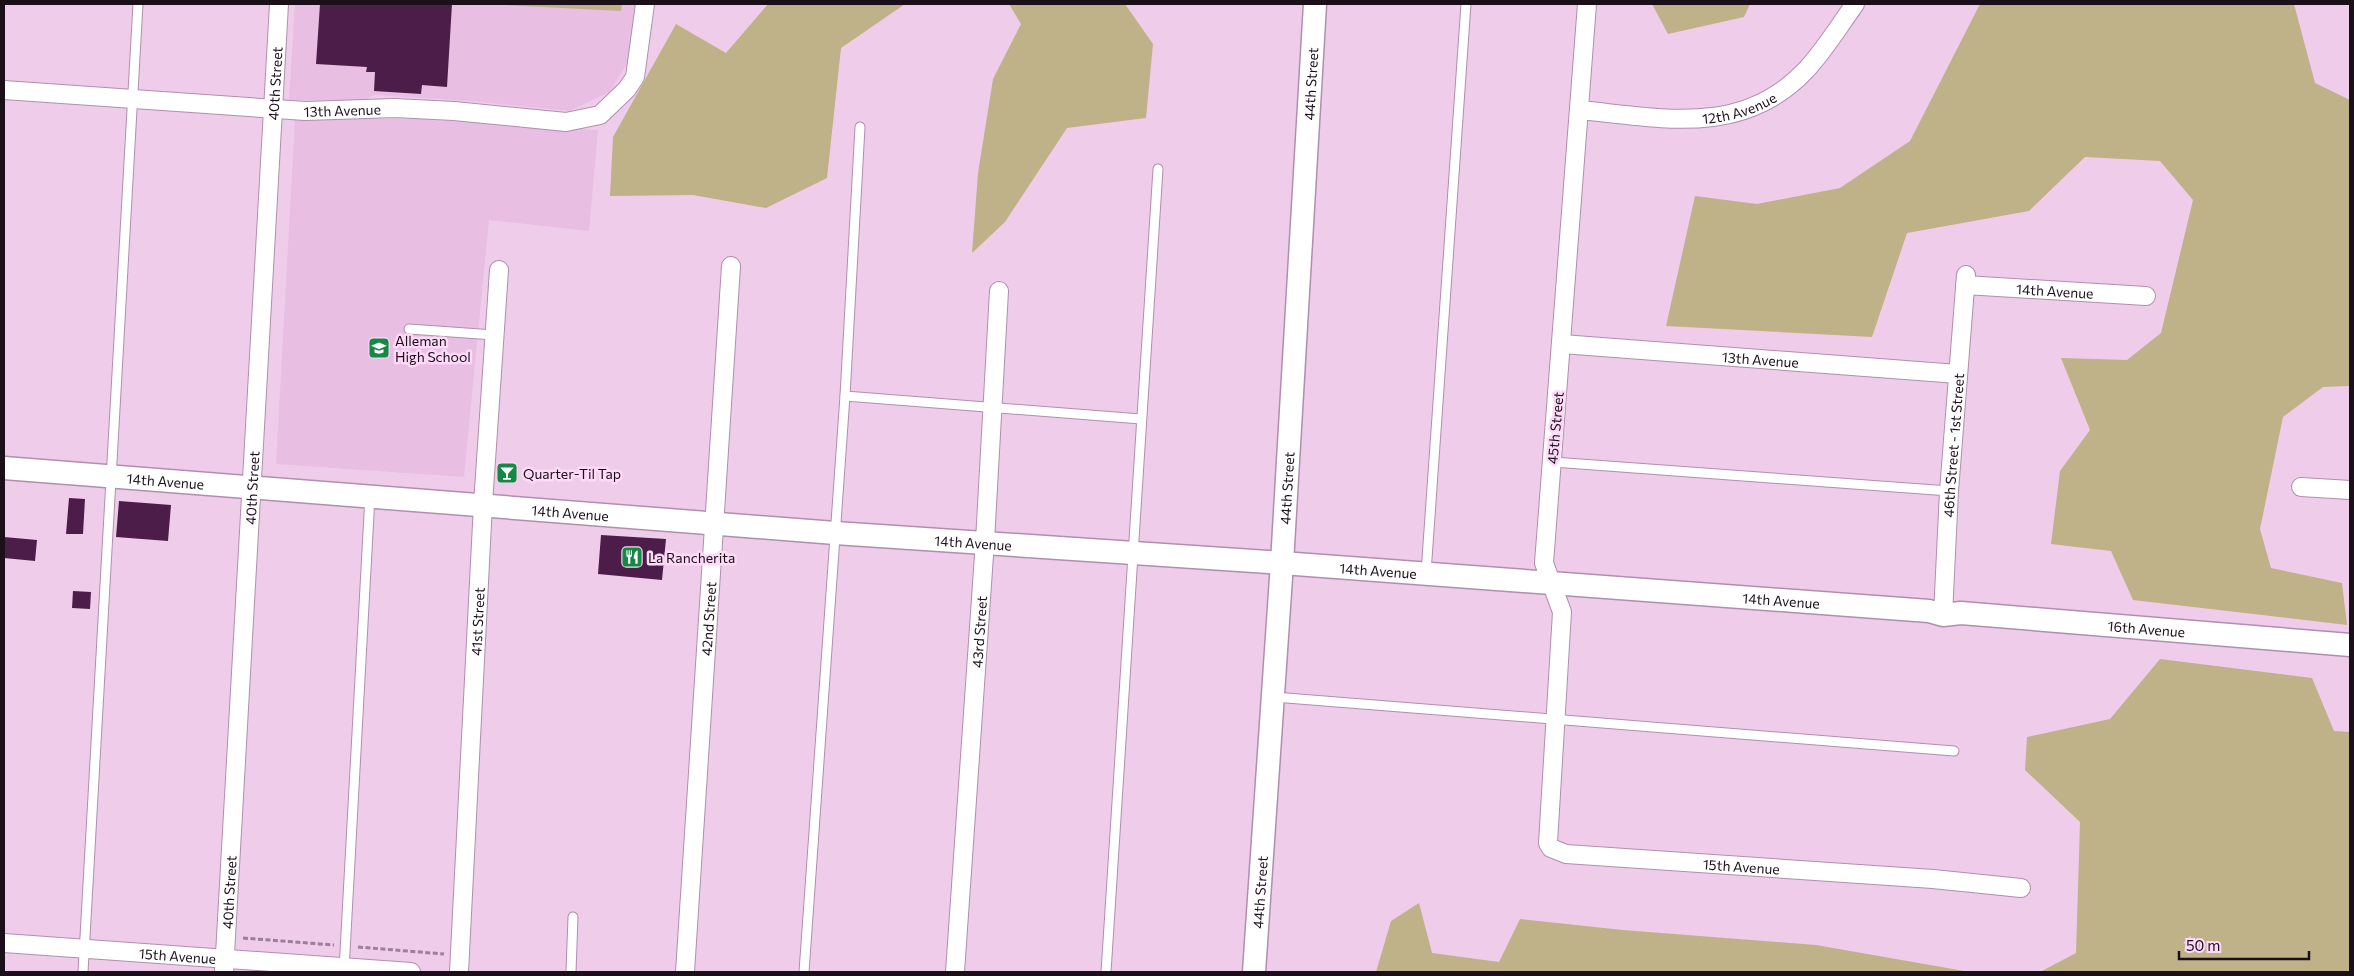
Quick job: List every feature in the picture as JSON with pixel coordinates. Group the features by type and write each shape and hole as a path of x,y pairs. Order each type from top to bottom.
{"street":[{"name":"40th Street","path":"225,966 279,4"},
{"name":"13th Avenue","path":"4,90 305,110 395,108 454,111 566,122 600,115 615,102 635,77 645,4"},
{"name":"44th Street","path":"1254,972 1274,697 1315,4"},
{"name":"45th Street","path":"1551,848 1547,837 1562,612 1544,563 1587,4"},
{"name":"12th Avenue","path":"1580,110 1687,120 1730,116 1752,108 1774,98 1807,70 1855,4"},
{"name":"42nd Street","path":"685,972 716,523 731,266"},
{"name":"41st Street","path":"459,972 483,504 499,270"},
{"name":"14th Avenue","path":"1965,280 2146,296"},
{"name":"46th Street - 1st Street","path":"1943,615 1949,491 1965,280"},
{"name":"43rd Street","path":"956,972 985,542 999,291"},
{"name":"13th Avenue","path":"1562,344 1958,374"},
{"name":"14th Avenue","path":"4,468 835,533 985,542 1132,554 1282,562 1928,611 1943,615"},
{"path":"2301,487 2350,490"},
{"name":"16th Avenue","path":"1943,615 1961,613 2350,645"},
{"name":"15th Avenue","path":"1551,848 1566,854 1933,879 2021,888"},
{"name":"15th Avenue","path":"4,943 84,949 225,966 410,972"}],"lane":[{"path":"82,972 138,4"},
{"path":"1426,573 1466,4"},
{"path":"804,972 845,396 860,128"},
{"path":"1106,972 1158,169"},
{"path":"409,329 494,335"},
{"path":"845,396 1141,419"},
{"path":"1553,462 1949,491"},
{"path":"344,970 370,496"},
{"path":"1274,697 1954,751"},
{"path":"571,972 573,917"}],"shaded area":[{"path":"295,4 634,4 635,6 629,60 610,92 569,111 470,101 375,95 364,100 289,100"},
{"path":"486,4 622,4 621,11"},
{"path":"768,4 905,4 841,48 827,178 766,208 693,195 610,196 613,137 676,24 726,53"},
{"path":"1009,4 1125,4 1153,44 1146,118 1067,128 1005,222 972,253 978,173 993,79 1021,24"},
{"path":"1652,4 1750,4 1744,17 1668,34"},
{"path":"1980,4 2294,4 2315,83 2350,100 2350,386 2323,387 2283,417 2260,529 2271,568 2342,583 2347,625 2133,600 2111,551 2051,544 2060,471 2090,430 2061,358 2127,360 2161,333 2193,200 2160,161 2085,157 2029,211 1907,233 1872,337 1666,326 1695,196 1757,204 1840,188 1910,141"},
{"name":"Alleman High School","path":"295,119 415,119 598,130 589,231 489,220 464,477 276,464"},
{"path":"2160,659 2312,678 2334,731 2350,732 2350,972 2040,972 2076,953 2080,822 2025,770 2027,737 2110,719"},
{"path":"1419,903 1432,953 1499,962 1520,919 1623,930 1816,945 1970,972 1376,972 1391,921"}],"building":[{"path":"320,4 452,4 447,87 422,85 421,94 374,91 375,72 366,72 367,67 316,64"},
{"path":"69,498 85,499 83,534 66,534"},
{"path":"119,501 171,505 168,541 116,537"},
{"name":"La Rancherita","path":"601,535 666,539 662,580 598,574"},
{"path":"4,537 37,540 35,561 4,558"},
{"path":"73,591 91,592 90,609 72,608"}],"place":[{"name":"Alleman High School","path":"379,348"},
{"name":"Quarter-Til Tap","path":"507,473"},
{"name":"La Rancherita","path":"632,557"}]}
